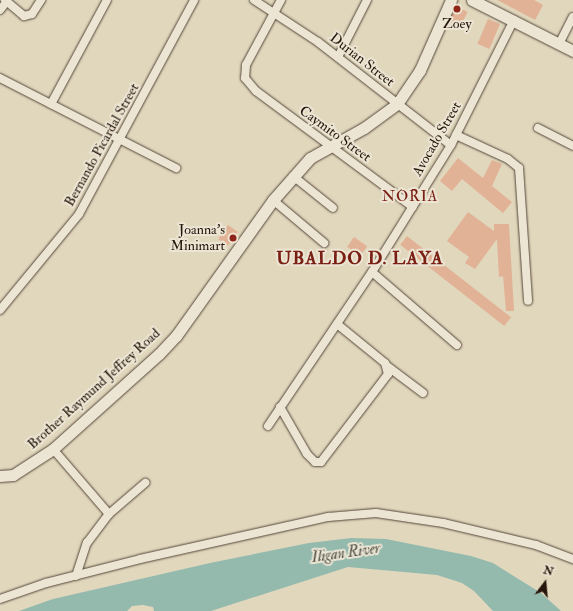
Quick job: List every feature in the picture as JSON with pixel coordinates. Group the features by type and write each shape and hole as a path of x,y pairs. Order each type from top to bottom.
{"street":[{"path":"3,5 24,16 32,14 41,0"},
{"path":"51,104 107,0"},
{"name":"Bernando Picardal Street","path":"0,310 79,214 121,140 194,0"},
{"name":"Durian Street","path":"254,0 275,12 338,57 451,145"},
{"path":"275,12 281,0"},
{"path":"338,57 367,0"},
{"name":"Brother Raymund Jeffrey Road","path":"0,476 13,475 53,449 176,336 274,200 310,158 364,128 397,104 420,70 451,0"},
{"path":"472,0 573,51"},
{"name":"Caymito Street","path":"275,12 246,65 245,78 256,91 413,207"},
{"path":"559,44 573,17"},
{"name":"Avocado Street","path":"268,426 372,272 451,145 514,20"},
{"path":"0,78 176,168"},
{"path":"538,128 573,146"},
{"path":"456,135 508,159 519,168 528,301"},
{"path":"293,176 333,208"},
{"path":"274,200 324,243"},
{"path":"372,272 457,345"},
{"path":"337,324 423,393"},
{"path":"280,407 307,454 314,462 321,462 388,374 388,366"},
{"path":"53,449 109,514"},
{"path":"76,576 87,542 109,514 145,484"},
{"path":"0,599 76,576 253,532 328,516 376,514 443,523 536,545 573,559"}],"water":[{"name":"Iligan River","path":"351,538 386,539 471,556 493,563 541,593 561,611 493,611 474,591 462,583 437,575 348,567 211,611 154,611 153,607 143,605 132,606 127,611 19,611 53,599 210,563 309,543"}],"building":[{"path":"497,0 534,0 543,5 535,20"},
{"path":"456,6 468,12 459,30 447,24"},
{"path":"488,19 500,24 489,49 477,44"},
{"path":"458,158 483,178 492,160 502,164 492,186 512,202 503,213 462,179 452,191 440,181"},
{"path":"468,212 494,231 494,224 509,224 514,311 506,311 503,276 499,277 497,239 475,269 465,263 469,257 447,241"},
{"path":"228,225 238,232 228,246 218,239"},
{"path":"407,236 511,317 504,326 400,245"},
{"path":"354,237 367,246 360,256 347,247"}],"place":[{"name":"Zoey","path":"457,9"},
{"name":"Joanna's Minimart","path":"233,238"}],"district":[{"name":"NORIA","path":"410,197"},
{"name":"UBALDO D. LAYA","path":"360,259"}]}
